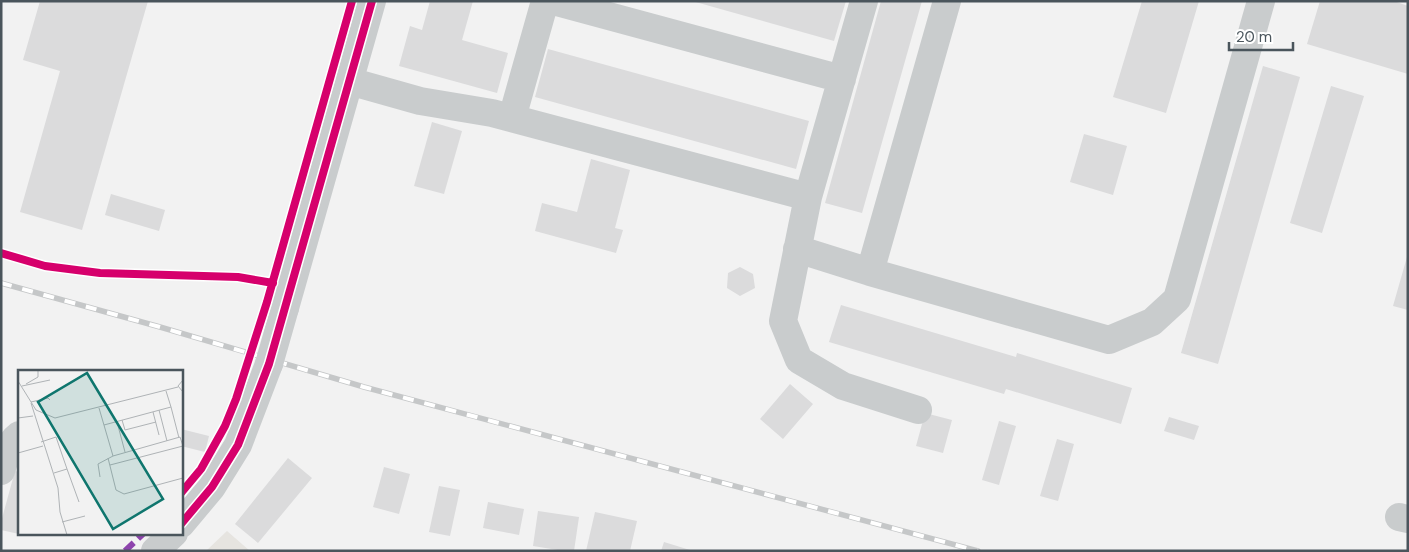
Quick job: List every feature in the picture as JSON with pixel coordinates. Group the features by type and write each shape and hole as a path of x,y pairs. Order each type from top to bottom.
{"street":[{"path":"182,523 212,487 238,445 270,364 372,1"},
{"path":"512,118 545,1"},
{"path":"553,1 842,79"},
{"path":"864,1 808,197 783,321 799,360 843,386 918,410"},
{"path":"870,272 948,1"},
{"path":"798,249 870,272 1109,340 1152,322 1177,299 1261,1"},
{"path":"349,81 420,102 512,118 808,197"},
{"path":"1,471 11,444 18,435"},
{"path":"155,551 173,534"}],"shaded area":[{"path":"227,531 250,551 206,551"}],"building":[{"path":"40,1 148,1 82,230 20,212 60,71 23,60"},
{"path":"430,1 473,1 462,40 508,53 497,93 399,66 410,26 422,30"},
{"path":"692,1 846,1 834,41"},
{"path":"881,1 922,1 862,213 825,203"},
{"path":"1142,1 1199,1 1166,113 1113,97"},
{"path":"1320,1 1394,1 1408,6 1408,74 1307,44"},
{"path":"548,49 809,121 796,169 535,97"},
{"path":"1263,66 1300,77 1218,364 1181,353"},
{"path":"1331,86 1364,96 1322,233 1290,223"},
{"path":"432,122 462,131 444,194 414,186"},
{"path":"1084,134 1127,146 1113,195 1070,182"},
{"path":"591,159 630,170 615,228 623,230 616,253 535,231 542,203 577,212"},
{"path":"111,194 165,210 159,231 105,215"},
{"path":"1408,257 1408,310 1393,306"},
{"path":"740,267 753,274 755,288 740,296 727,288 728,273"},
{"path":"841,305 1016,357 1017,353 1132,388 1121,424 1006,389 1004,394 829,342"},
{"path":"790,384 813,404 783,439 760,419"},
{"path":"925,413 952,420 943,453 916,446"},
{"path":"1169,417 1199,426 1194,440 1164,431"},
{"path":"999,421 1016,426 999,485 982,480"},
{"path":"182,429 209,436 205,452 182,446"},
{"path":"1057,439 1074,444 1058,501 1040,496"},
{"path":"288,458 312,478 258,543 235,524"},
{"path":"384,467 410,474 399,514 373,507"},
{"path":"15,471 18,472 18,534 1,530 1,522"},
{"path":"439,486 460,490 450,536 429,532"},
{"path":"488,502 524,509 519,535 483,528"},
{"path":"538,511 579,517 574,551 533,546"},
{"path":"595,512 637,521 630,551 586,551"},
{"path":"664,542 690,550 690,551 661,551"}],"railway":[{"path":"1,283 364,387 978,551"}],"marked path":[{"path":"125,551 143,534"}],"cycle path":[{"path":"182,492 201,469 225,426 236,399 267,302 352,1"},
{"path":"182,523 212,487 238,445 269,364 372,1"},
{"path":"1,253 45,266 100,273 238,277 273,283"}]}
